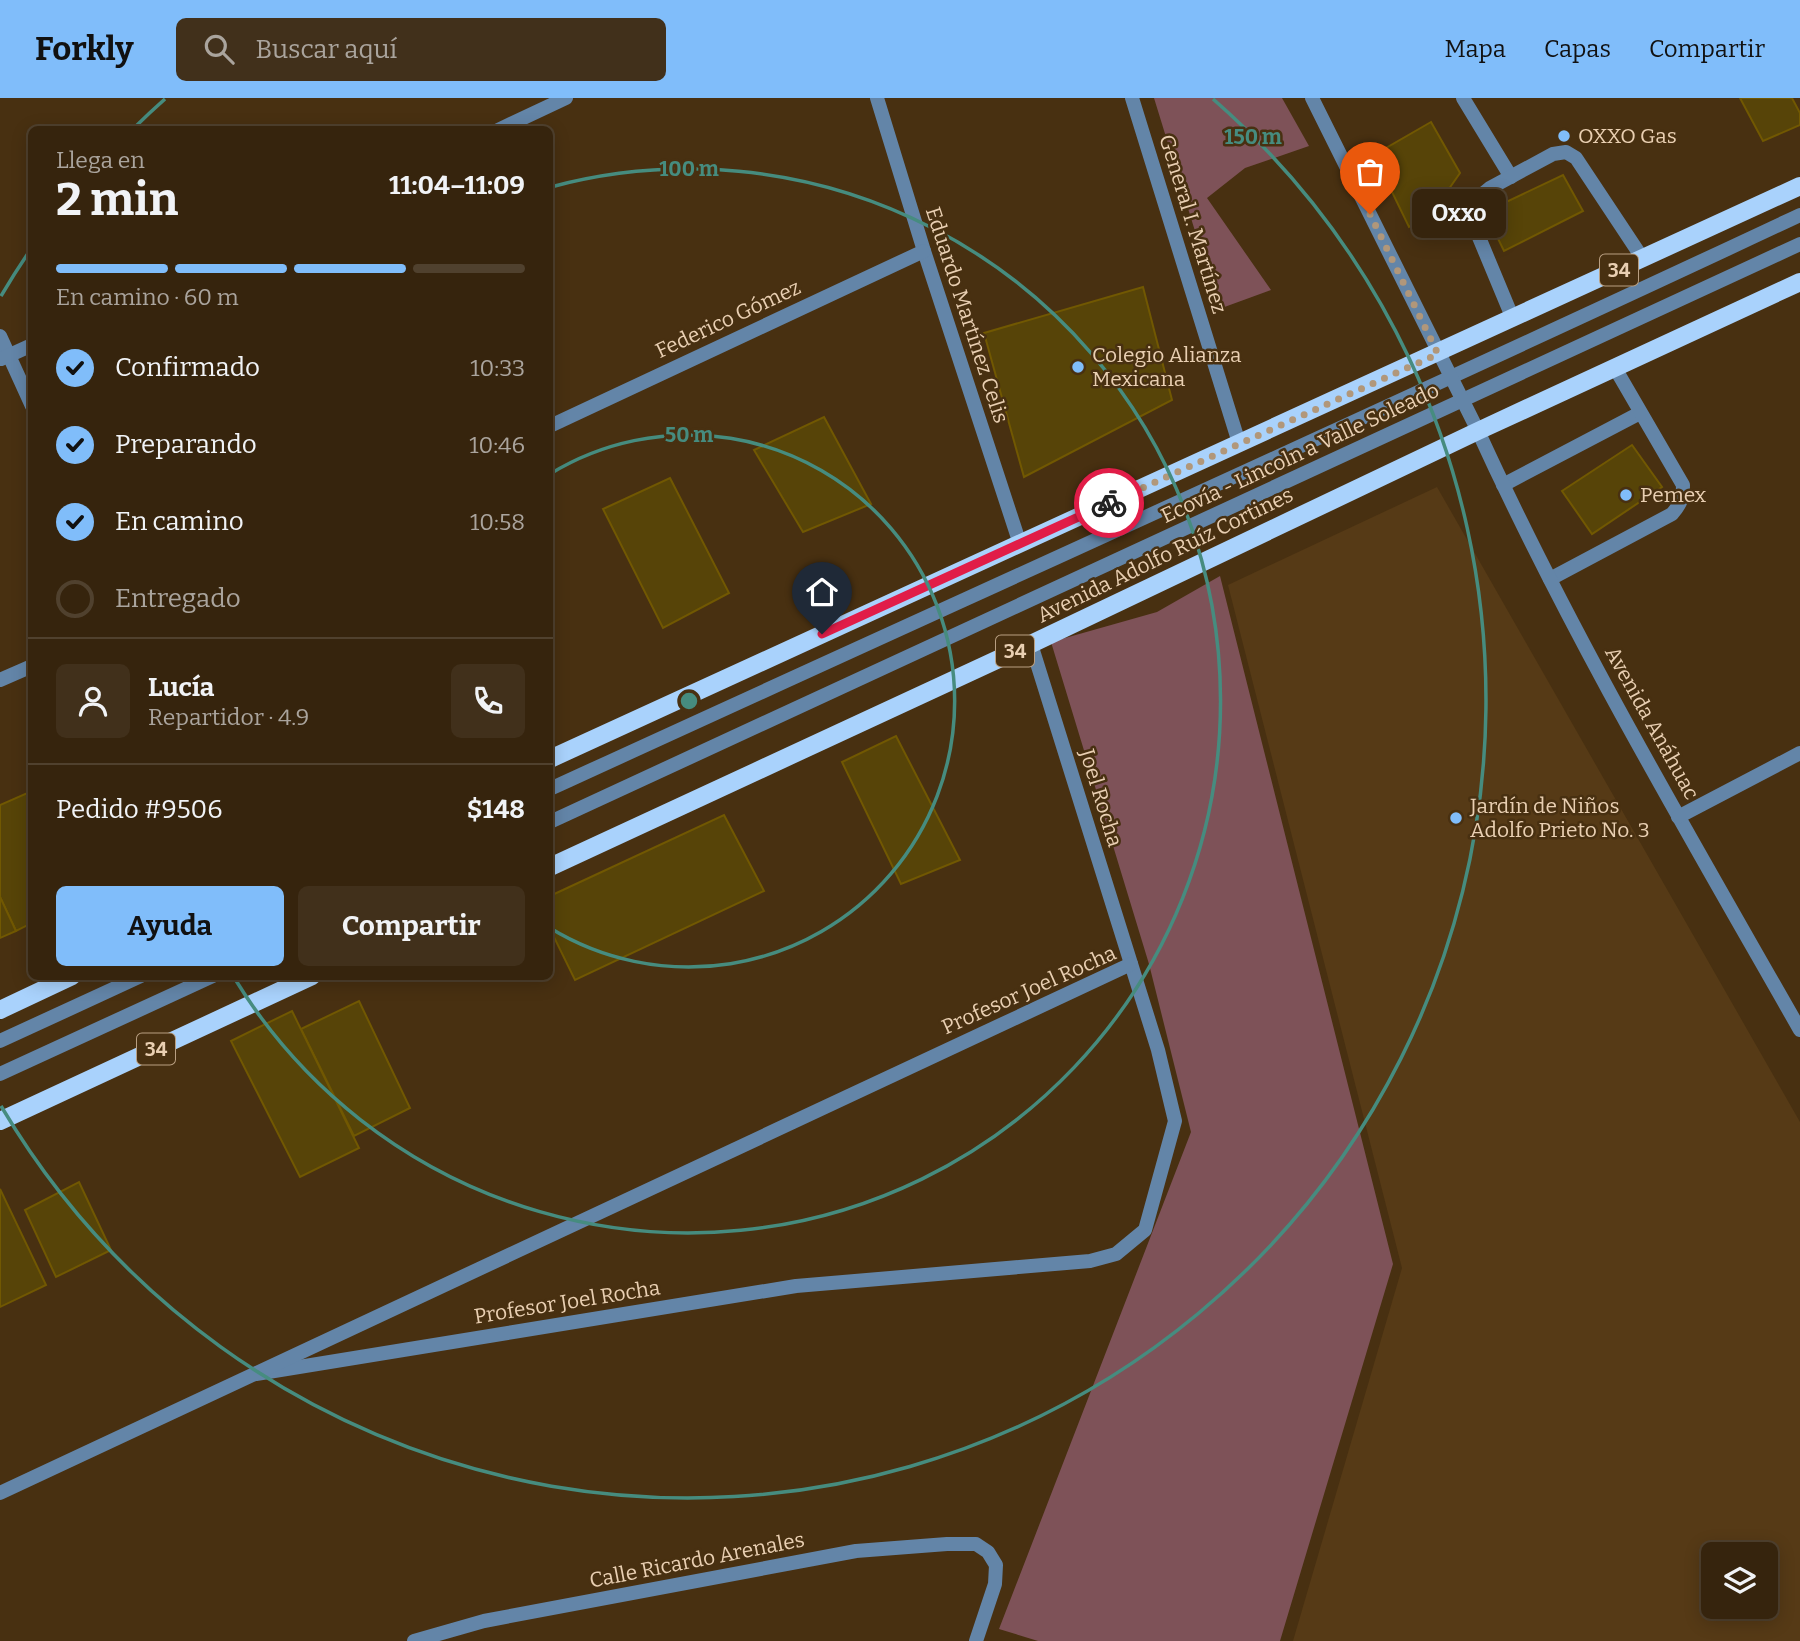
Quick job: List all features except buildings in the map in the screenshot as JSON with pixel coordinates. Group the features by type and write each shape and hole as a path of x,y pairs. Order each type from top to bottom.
{"main road":[{"name":"34","path":"553,758 1800,186"},
{"name":"Avenida Adolfo Ruíz Cortines","path":"553,866 1031,644 1478,430 1800,282"},
{"path":"0,1010 64,980"},
{"name":"34","path":"0,1121 303,980"}],"street":[{"path":"506,126 566,98"},
{"name":"Eduardo Martínez Celis","path":"877,98 1020,544"},
{"name":"General I. Martínez","path":"1132,98 1239,443"},
{"name":"Avenida Anáhuac","path":"1312,98 1550,579 1678,817 1800,1030"},
{"path":"1463,98 1511,177"},
{"path":"1513,319 1471,218 1479,197 1553,154 1566,152 1576,158 1643,259"},
{"path":"553,788 1249,468 1451,379 1800,215"},
{"name":"Ecovía - Lincoln a Valle Soleado","path":"553,821 1800,244"},
{"name":"Federico Gómez","path":"553,425 924,251"},
{"path":"0,336 4,358 28,399"},
{"path":"4,358 28,347"},
{"path":"1550,579 1672,514 1683,497 1683,485 1615,368"},
{"path":"1503,485 1640,413"},
{"name":"Joel Rocha","path":"1031,644 1131,964"},
{"path":"0,680 28,668"},
{"path":"1678,817 1800,753"},
{"name":"Profesor Joel Rocha","path":"0,1493 1131,964 1158,1050 1175,1121 1145,1230 1116,1254 1090,1261 796,1286 257,1374"},
{"path":"0,1041 132,980"},
{"path":"0,1074 204,980"},
{"name":"Calle Ricardo Arenales","path":"414,1641 484,1621 856,1551 947,1544 976,1544 988,1552 996,1565 995,1584 976,1641"}],"shaded area":[{"path":"1154,98 1282,98 1309,146 1245,168 1207,198 1271,290 1219,309"},
{"path":"1437,487 1800,1122 1800,1641 1293,1641 1402,1268 1228,585"},
{"path":"1220,576 1393,1264 1280,1641 1038,1641 999,1629 1191,1132 1149,964 1051,642 1157,612"}],"way so far":[{"path":"1109,503 1438,354 1370,214"}],"place":[{"name":"OXXO Gas","path":"1564,136"},
{"name":"Oxxo","path":"1370,214"},
{"name":"Colegio Alianza Mexicana","path":"1078,367"},
{"name":"Pemex","path":"1626,495"},
{"name":"Jardín de Niños Adolfo Prieto No. 3","path":"1456,818"}],"route":[{"path":"822,634 1109,503"}]}
